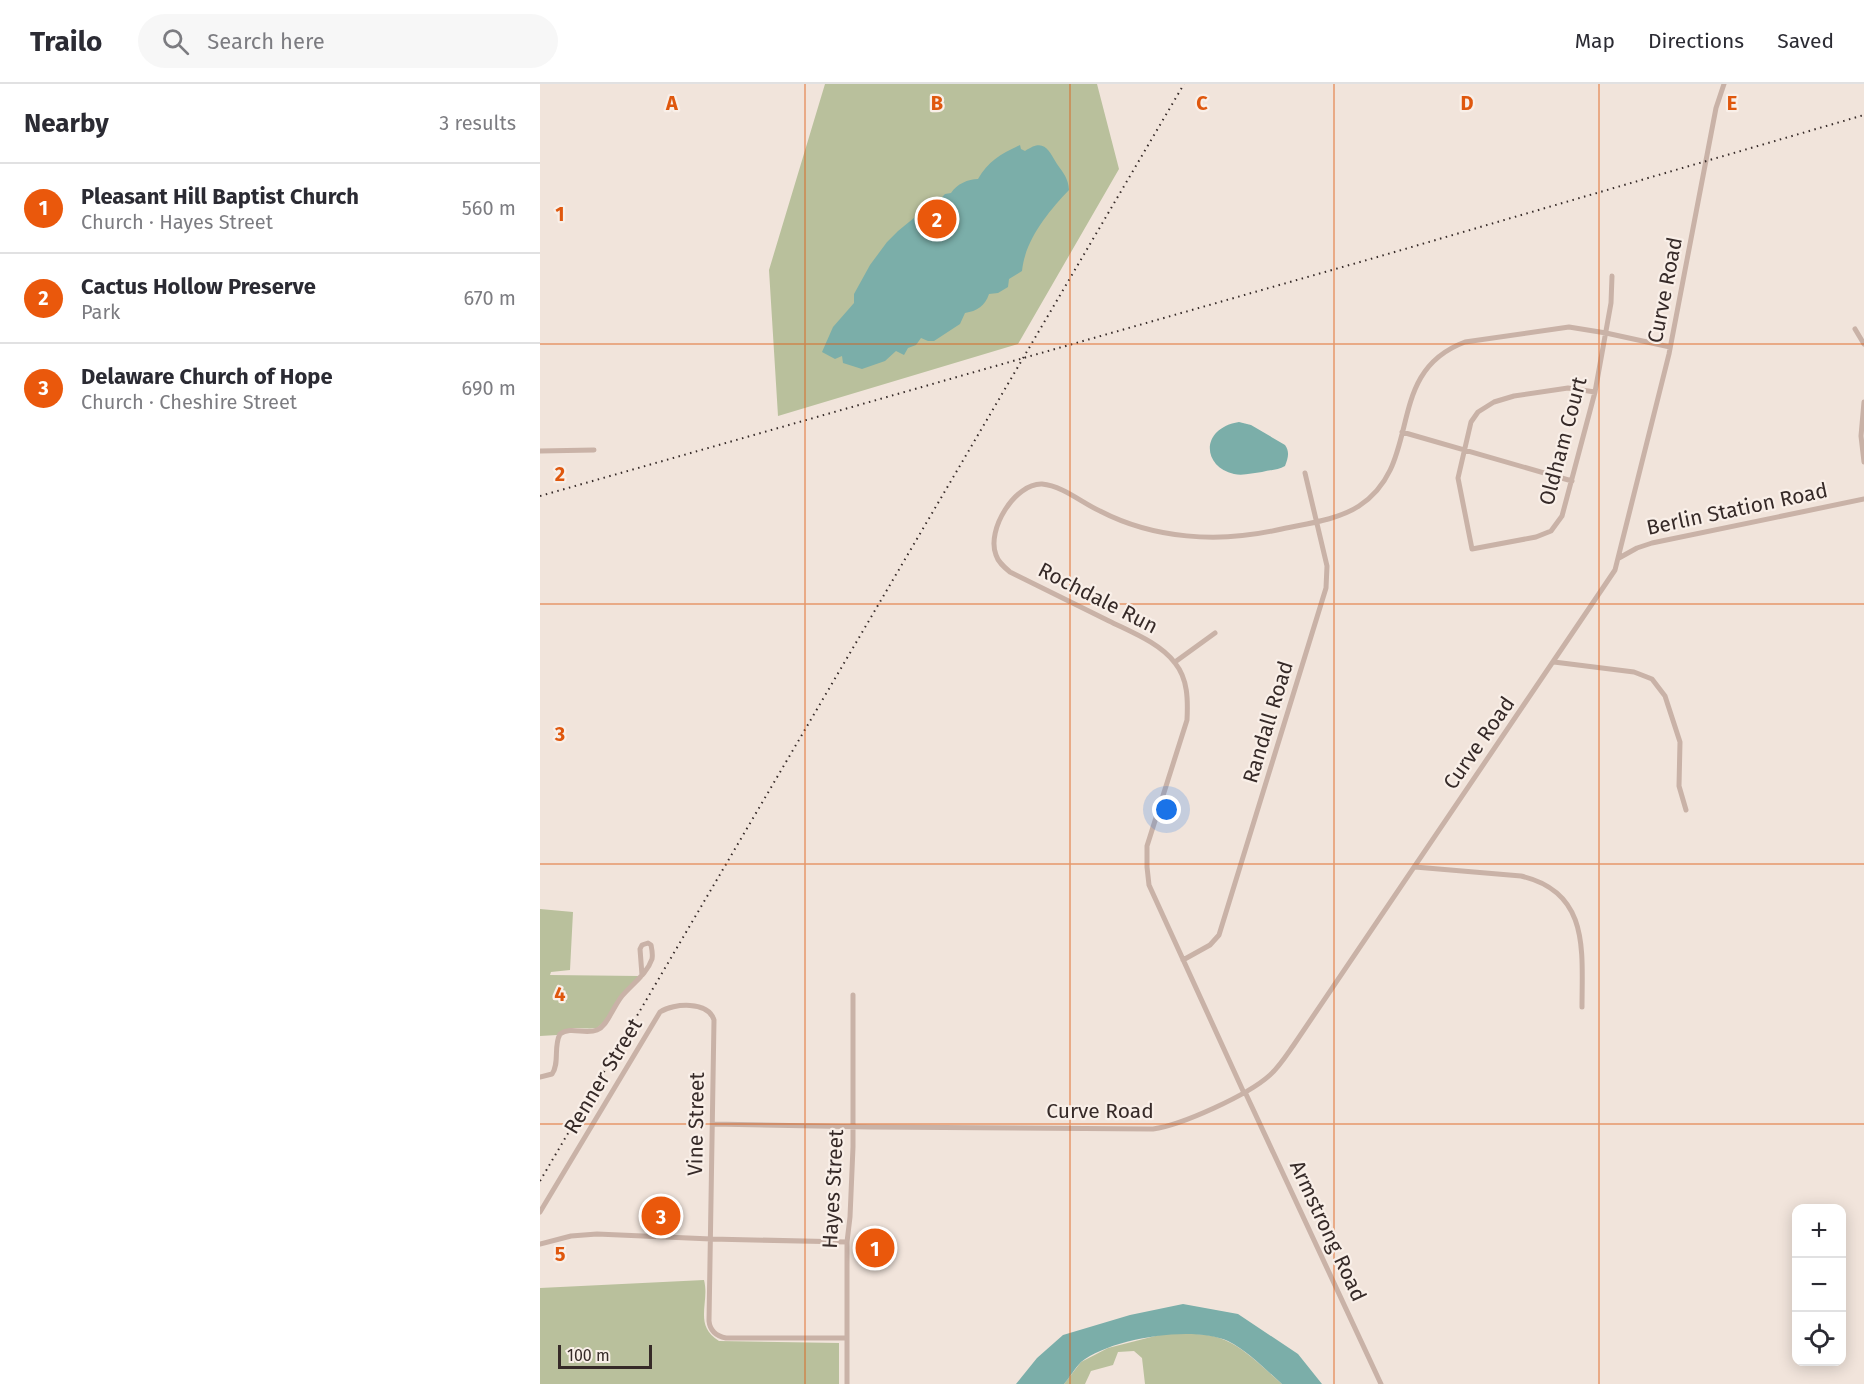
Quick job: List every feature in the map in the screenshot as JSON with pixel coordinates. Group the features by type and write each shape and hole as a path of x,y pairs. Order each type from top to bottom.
{"street":[{"name":"Curve Road","path":"712,1124 1154,1129 1182,1122 1262,1082 1281,1062 1615,570 1670,347 1713,124 1724,84"},
{"name":"Oldham Court","path":"1464,450 1458,478 1472,549 1536,537 1551,531 1562,516 1595,392 1611,303 1612,276"},
{"name":"Rochdale Run","path":"1245,1092 1149,885 1148,846 1187,720 1186,686 1175,662 1152,643 1010,572 995,554 993,539 995,527 1016,494 1041,484 1054,487 1111,516 1143,528 1180,536 1231,538 1274,531 1316,520 1351,510 1374,493 1391,468 1412,396 1422,375 1435,358 1453,346 1465,342 1569,327 1670,347"},
{"path":"1855,329 1864,344"},
{"path":"1464,450 1471,422 1478,412 1494,402 1514,396 1568,388 1595,392"},
{"path":"1864,402 1861,436 1864,462"},
{"path":"1402,432 1572,481"},
{"path":"540,451 594,450"},
{"name":"Randall Road","path":"1183,960 1210,945 1219,935 1316,622 1328,576 1305,473"},
{"name":"Berlin Station Road","path":"1619,558 1652,543 1864,499"},
{"path":"1175,662 1215,633"},
{"path":"1554,662 1634,672 1652,679 1665,696 1680,742 1679,786 1686,810"},
{"path":"1415,867 1521,876 1532,878 1552,888 1568,904 1578,925 1582,946 1582,1007"},
{"path":"541,1077 552,1074 555,1069 557,1039 564,1031 598,1030 605,1023 622,997 642,975 652,958 651,945 648,943 642,945 640,949 642,975"},
{"name":"Hayes Street","path":"847,1384 847,1242 853,1126 853,995"},
{"name":"Vine Street","path":"688,1006 707,1010 714,1020 709,1321 713,1332 726,1338 846,1338"},
{"name":"Renner Street","path":"540,1212 658,1014 665,1009 688,1006"},
{"name":"Armstrong Road","path":"1245,1092 1381,1384"},
{"path":"540,1244 571,1236 597,1234 847,1242"}],"green space":[{"path":"825,84 1097,84 1119,169 1018,344 778,416 769,270"},
{"path":"540,909 573,912 570,970 551,972 550,975 639,976 605,1021 597,1028 571,1028 557,1035 540,1036"},
{"path":"704,1280 704,1321 711,1335 719,1341 839,1343 839,1384 540,1384 540,1288"},
{"path":"1163,1334 1218,1337 1248,1354 1282,1384 1145,1384 1142,1358 1134,1351 1118,1352 1113,1365 1091,1371 1085,1384 1064,1384 1081,1362 1108,1348"}],"water":[{"path":"1020,145 1025,151 1037,145 1045,147 1065,176 1069,190 1039,227 1028,248 1022,271 1009,279 1008,287 998,293 989,294 980,307 965,313 960,324 934,341 921,338 916,345 908,348 904,355 896,351 885,361 862,369 843,363 842,356 835,359 822,352 833,327 854,303 854,294 870,265 887,242 920,213 930,210 945,194 951,193 963,183 978,179 996,158"},
{"path":"1239,422 1251,425 1285,445 1288,455 1285,466 1241,475 1223,470 1211,456 1212,439 1227,426"},
{"path":"1183,1304 1238,1314 1298,1354 1322,1384 1282,1384 1228,1341 1213,1336 1174,1334 1131,1341 1094,1354 1081,1362 1064,1384 1016,1384 1037,1358 1063,1335 1130,1315"}],"railway":[{"path":"540,1181 1184,84"},
{"path":"540,496 1374,258 1864,115"}],"place":[{"name":"Cactus Hollow Preserve","path":"937,219"},
{"name":"Delaware Church of Hope","path":"661,1216"},
{"name":"Pleasant Hill Baptist Church","path":"875,1248"}]}
